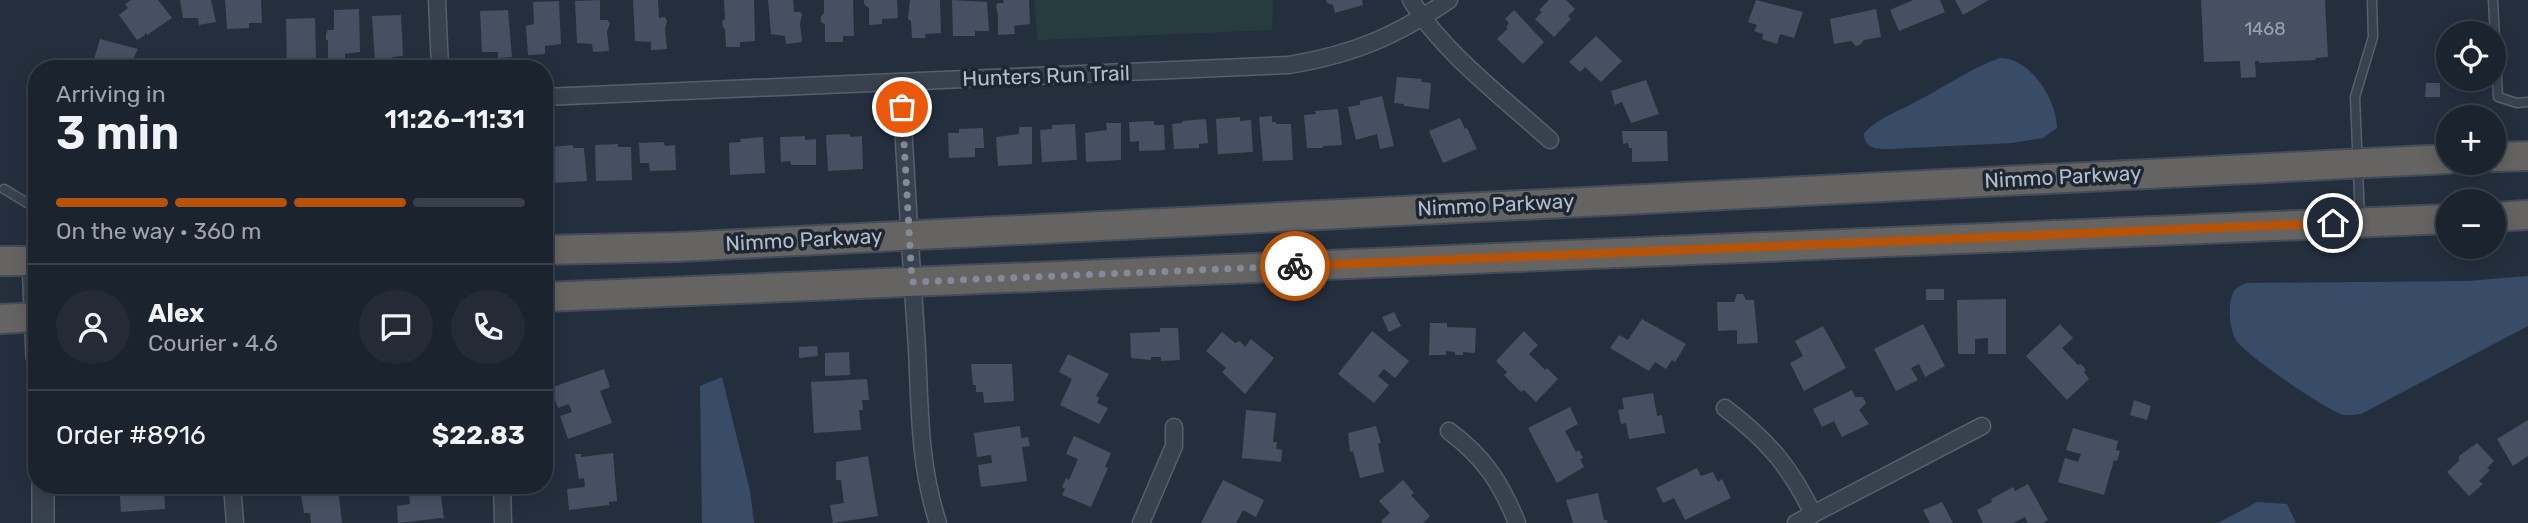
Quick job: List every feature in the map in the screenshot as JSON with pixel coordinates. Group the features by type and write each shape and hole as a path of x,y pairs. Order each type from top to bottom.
{"highway":[{"path":"2506,157 2528,156"},
{"name":"Nimmo Parkway","path":"553,250 678,247 2436,159"},
{"path":"2506,216 2528,215"},
{"path":"553,297 2436,219"},
{"path":"0,261 28,259"},
{"path":"0,318 28,317"}],"street":[{"path":"437,0 440,60"},
{"path":"1411,0 1440,40 1550,140"},
{"name":"Hunters Run Trail","path":"553,97 1289,65 1355,51 1390,37 1449,0"},
{"path":"901,82 919,427 924,471 938,523"},
{"path":"1726,408 1756,432 1783,461 1801,488 1813,514"},
{"path":"1796,523 1982,426"},
{"path":"1141,523 1174,446 1174,427"},
{"path":"1449,430 1471,447 1486,464 1507,498 1517,523"},
{"path":"43,494 43,523"},
{"path":"233,494 235,523"},
{"path":"502,494 503,523"}],"lane":[{"path":"2360,222 2355,97 2373,37 2372,0"},
{"path":"2493,0 2498,97 2517,103 2528,103"},
{"path":"4,189 28,204"}],"green space":[{"path":"1034,0 1273,0 1272,30 1038,40"}],"water":[{"path":"2000,58 2022,65 2032,73 2047,94 2056,117 2057,128 2043,138 2012,143 1890,149 1876,148 1866,142 1864,133 1877,122"},
{"path":"2528,276 2528,326 2361,414 2346,415 2305,394 2242,347 2236,340 2230,321 2231,298 2238,287 2246,283 2468,281"},
{"path":"722,377 750,491 754,523 702,523 700,386"},
{"path":"2257,502 2287,504 2296,523 2218,523"}],"building":[{"path":"131,0 158,0 172,18 147,35 145,32 145,35 137,40 119,15 128,8 125,4"},
{"path":"180,0 211,0 216,22 199,25 198,18 183,18"},
{"path":"225,0 261,0 262,23 249,23 249,28 227,29"},
{"path":"600,0 600,20 610,23 607,32 609,51 593,52 592,44 577,43 575,1"},
{"path":"633,0 658,0 659,18 665,17 667,21 667,49 651,50 651,42 635,41"},
{"path":"724,0 754,0 755,41 740,42 740,47 726,47 722,21 725,19"},
{"path":"768,0 793,0 794,12 802,14 802,42 786,44 785,36 771,34"},
{"path":"824,0 853,0 854,36 843,36 843,42 825,42 825,24 821,22"},
{"path":"864,0 897,0 898,18 882,19 882,24 869,25 869,8 864,4"},
{"path":"910,0 940,0 941,33 925,34 926,38 912,38 911,21 908,19"},
{"path":"952,0 987,2 989,31 975,31 975,36 953,36"},
{"path":"1003,0 1029,0 1030,24 1014,26 1015,34 998,35 996,6 998,3 1004,3"},
{"path":"1326,0 1362,0 1363,5 1335,13 1333,5"},
{"path":"1549,0 1566,0 1575,9 1568,16 1571,19 1554,37 1535,19 1542,12 1539,10"},
{"path":"1756,0 1803,12 1794,38 1780,34 1777,44 1762,39 1763,34 1754,31 1757,25 1748,22"},
{"path":"1913,0 1940,0 1945,12 1899,31 1890,10"},
{"path":"1955,0 1989,0 1963,15"},
{"path":"2201,0 2325,0 2328,57 2315,58 2316,60 2255,61 2256,77 2241,78 2240,61 2204,62"},
{"path":"559,1 561,44 545,46 545,54 528,55 526,26 534,24 533,2"},
{"path":"359,9 360,52 345,54 345,60 328,60 326,34 328,30 334,30 334,10"},
{"path":"1876,9 1881,37 1864,40 1856,46 1851,41 1834,44 1830,19"},
{"path":"508,10 512,57 498,58 498,52 482,52 480,11"},
{"path":"1514,10 1544,42 1523,64 1497,39 1508,28 1506,27 1509,23 1505,19"},
{"path":"401,15 403,56 392,57 393,60 375,60 372,16"},
{"path":"315,18 316,60 287,60 286,19"},
{"path":"1596,36 1622,61 1601,82 1585,67 1580,72 1569,62"},
{"path":"100,39 138,49 133,60 94,60"},
{"path":"1397,77 1422,79 1421,82 1431,83 1429,109 1394,103"},
{"path":"1646,80 1659,114 1631,123 1622,102 1615,105 1611,91"},
{"path":"2426,83 2436,83 2436,91 2440,91 2440,97 2425,97"},
{"path":"1382,96 1394,146 1380,149 1377,134 1356,140 1348,107"},
{"path":"1338,109 1342,145 1307,148 1304,115"},
{"path":"1272,116 1272,122 1276,124 1291,124 1293,160 1263,161 1259,117"},
{"path":"1240,117 1240,121 1251,120 1253,152 1218,154 1216,119"},
{"path":"1460,118 1477,149 1443,163 1429,131"},
{"path":"1206,119 1208,143 1199,144 1199,148 1174,149 1172,124"},
{"path":"1154,121 1154,125 1164,125 1165,150 1139,151 1139,141 1130,142 1129,122"},
{"path":"1106,123 1121,123 1121,160 1086,162 1085,133 1107,130"},
{"path":"1075,124 1077,160 1042,162 1040,130 1052,129 1052,125"},
{"path":"1019,127 1032,127 1032,164 998,166 996,137 1019,134"},
{"path":"983,128 984,148 975,148 975,157 949,158 948,133 959,133 959,129"},
{"path":"1622,131 1667,131 1668,161 1632,162 1632,148 1629,148 1628,143 1623,144"},
{"path":"850,134 850,137 862,136 863,169 828,171 826,135"},
{"path":"805,136 805,140 816,139 816,165 791,165 790,161 781,162 780,137"},
{"path":"763,137 765,173 730,175 729,143"},
{"path":"664,142 665,146 675,145 676,170 650,171 649,163 640,163 639,143"},
{"path":"618,144 618,147 631,147 632,180 596,181 595,145"},
{"path":"573,145 573,148 584,148 587,181 553,183 553,147"},
{"path":"1926,289 1944,289 1944,300 1926,300"},
{"path":"1737,294 1743,294 1746,300 1754,300 1758,343 1737,344 1737,330 1718,331 1717,302 1734,302"},
{"path":"2006,299 2006,354 1988,354 1988,338 1975,339 1975,354 1958,354 1957,300"},
{"path":"1394,312 1401,326 1389,332 1382,317"},
{"path":"1642,319 1686,344 1675,362 1672,360 1666,369 1655,362 1649,371 1610,348 1619,335 1628,340"},
{"path":"1430,323 1447,323 1447,327 1476,328 1475,353 1463,352 1463,355 1455,355 1455,352 1446,351 1446,355 1429,355"},
{"path":"1923,324 1945,366 1925,377 1919,364 1911,368 1918,380 1896,391 1874,349"},
{"path":"2060,324 2073,338 2062,348 2078,365 2081,364 2089,379 2067,400 2026,356"},
{"path":"1823,326 1846,368 1804,391 1790,363 1803,356 1795,341"},
{"path":"1160,328 1178,328 1180,360 1161,361 1161,357 1151,357 1151,360 1131,358 1130,333 1160,332"},
{"path":"1372,331 1409,361 1395,378 1384,369 1378,376 1389,385 1374,403 1338,374"},
{"path":"1524,331 1538,345 1529,354 1558,379 1536,402 1504,375 1507,372 1496,361"},
{"path":"1222,332 1235,343 1240,341 1245,347 1251,339 1274,358 1245,394 1222,372 1226,368 1206,351"},
{"path":"817,346 818,356 799,358 799,347"},
{"path":"849,352 850,375 825,376 825,353"},
{"path":"1068,354 1109,374 1096,396 1099,398 1097,403 1108,408 1099,424 1060,405 1072,379 1059,372"},
{"path":"971,364 1012,364 1014,401 984,403 983,392 976,392 976,385 973,385"},
{"path":"604,369 610,387 600,391 612,423 568,439 560,416 572,412 569,404 558,408 553,387"},
{"path":"867,379 869,400 862,400 863,410 859,410 861,430 814,433 811,382"},
{"path":"1852,390 1855,397 1863,397 1866,403 1859,410 1869,424 1842,437 1834,421 1822,427 1813,409"},
{"path":"1653,393 1657,416 1662,415 1665,433 1629,439 1626,423 1621,424 1618,410 1624,409 1622,398"},
{"path":"2134,400 2151,406 2147,420 2130,415"},
{"path":"1570,407 1578,424 1565,431 1576,452 1579,450 1584,467 1557,483 1528,428"},
{"path":"1246,410 1276,413 1273,442 1277,442 1276,449 1282,450 1281,462 1242,458"},
{"path":"2528,420 2528,456 2513,466 2497,439"},
{"path":"1020,426 1021,438 1028,437 1030,446 1022,447 1027,481 981,487 978,465 992,463 991,455 977,457 974,433"},
{"path":"1376,426 1384,472 1360,478 1353,451 1350,452 1348,433"},
{"path":"2073,428 2118,441 2116,450 2120,451 2117,461 2114,460 2104,495 2058,482 2065,458 2078,462 2081,454 2066,450"},
{"path":"1074,436 1111,453 1105,467 1108,468 1091,507 1062,495 1066,478 1069,480 1078,459 1066,454"},
{"path":"2477,443 2494,461 2487,468 2490,470 2479,481 2483,484 2469,496 2447,472 2459,461 2459,456"},
{"path":"613,453 617,501 609,502 609,505 569,510 567,489 585,487 584,478 579,479 575,454 581,454 581,457"},
{"path":"868,456 878,516 833,523 830,505 844,503 841,480 836,480 836,462"},
{"path":"1697,468 1701,476 1713,472 1718,482 1722,479 1731,498 1685,520 1674,498 1663,503 1656,488"},
{"path":"1223,480 1264,500 1256,517 1243,510 1236,523 1201,523"},
{"path":"1403,480 1414,493 1411,495 1430,516 1423,523 1383,523 1381,521 1390,513 1379,501"},
{"path":"2028,484 2048,520 2043,523 2028,523 2025,517 2013,523 1983,523 1977,510 2013,487 2015,491"},
{"path":"1598,493 1604,520 1608,523 1573,523 1566,500"},
{"path":"120,494 164,494 165,509 121,512"},
{"path":"301,494 339,494 342,523 311,523 310,513 304,513"},
{"path":"409,494 441,494 444,519 398,523 397,506 410,504"},
{"path":"1942,502 1953,523 1930,523 1923,510"}],"way so far":[{"path":"902,107 912,282 1295,266"}],"route":[{"path":"1295,266 2333,223"}]}
